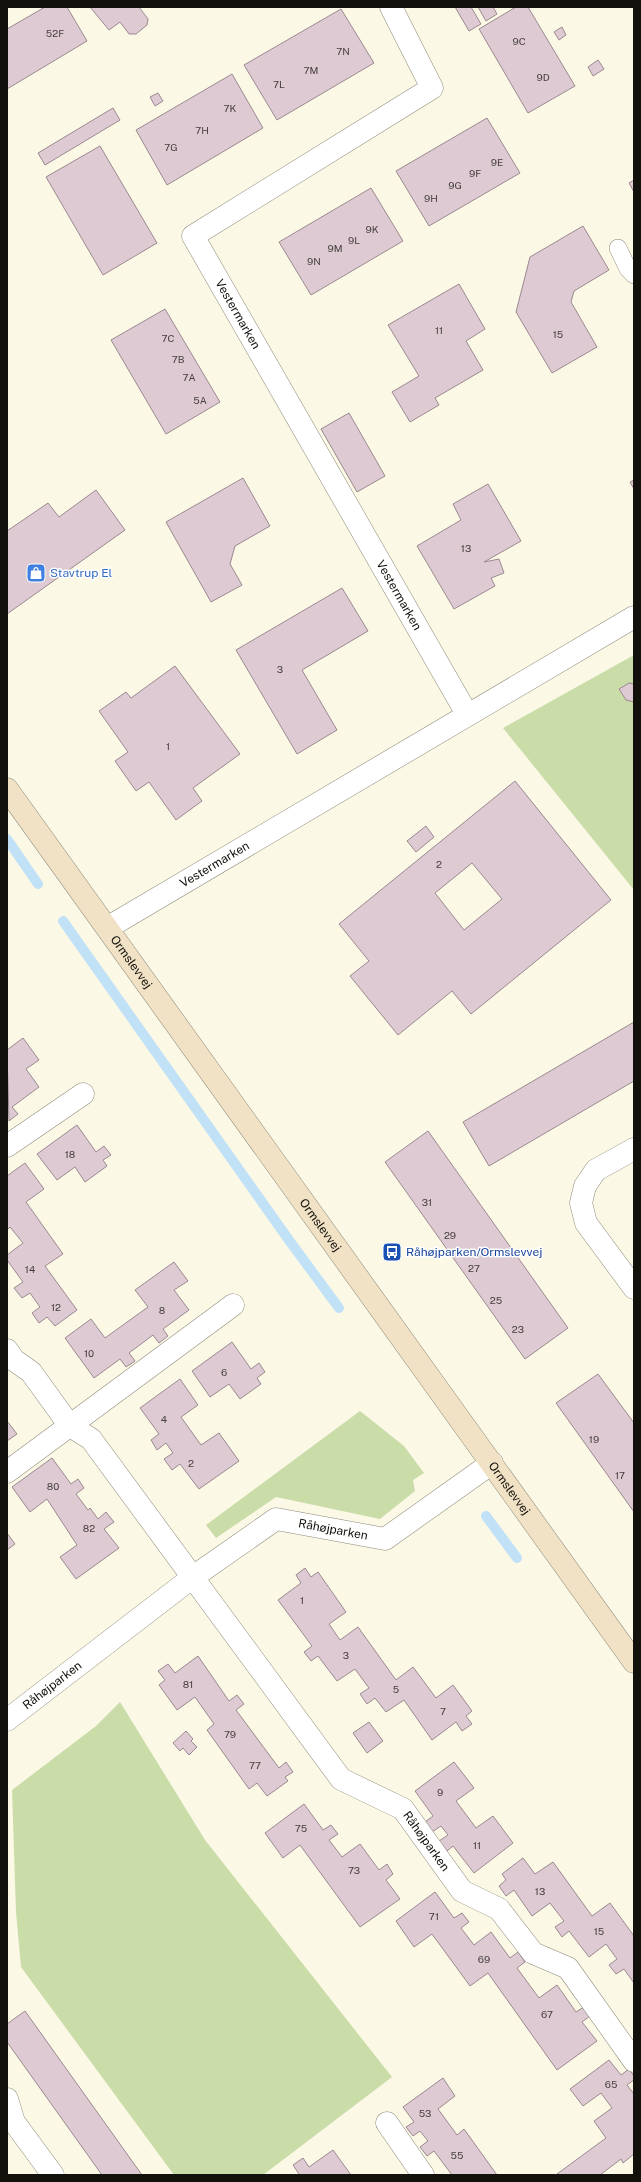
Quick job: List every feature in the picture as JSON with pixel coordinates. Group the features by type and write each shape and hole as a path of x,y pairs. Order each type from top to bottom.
{"street":[{"name":"Vestermarken","path":"391,7 432,88 193,236 467,714"},
{"name":"Vestermarken","path":"107,928 467,714 634,617"},
{"name":"Ormslevvej","path":"7,789 634,1662"},
{"path":"7,1146 83,1094"},
{"path":"634,1149 596,1170 585,1186 581,1203 586,1223 634,1288"},
{"path":"7,1472 233,1305"},
{"name":"Råhøjparken","path":"7,1350 14,1360 30,1372 70,1426 91,1438 341,1779 403,1809 462,1891 499,1909 533,1953 568,1968 634,2061"},
{"name":"Råhøjparken","path":"7,1720 192,1577 276,1519 385,1539 492,1463"},
{"path":"7,2099 14,2122 53,2175"},
{"path":"386,2123 423,2175"}],"lane":[{"path":"618,248 628,269 634,275"}],"green space":[{"path":"634,655 634,890 503,728"},
{"path":"360,1411 404,1446 424,1473 413,1480 415,1491 380,1519 276,1497 216,1538 206,1525"},
{"path":"120,1702 205,1840 392,2077 263,2175 174,2175 21,1967 16,1912 12,1790 96,1726"}],"building":[{"path":"45,7 67,7 87,41 7,89 7,29"},
{"path":"90,7 139,7 148,19 147,25 136,34 129,34 120,22 109,30"},
{"path":"455,7 471,7 481,24 469,31"},
{"path":"478,7 493,7 497,14 486,21"},
{"path":"516,7 528,7 575,86 528,113 479,29"},
{"path":"341,9 374,63 277,120 244,65"},
{"path":"562,27 566,35 559,40 554,32"},
{"path":"598,60 604,69 593,76 588,67"},
{"path":"232,74 263,128 167,185 136,130"},
{"path":"158,93 163,101 155,106 150,97"},
{"path":"113,108 120,120 45,165 38,153"},
{"path":"487,118 520,173 429,226 396,171"},
{"path":"100,146 157,243 103,275 46,177"},
{"path":"634,180 634,192 629,183"},
{"path":"371,188 403,241 311,295 279,242"},
{"path":"583,226 609,270 574,291 571,302 597,347 552,373 516,312 530,257"},
{"path":"459,284 485,329 466,341 483,370 435,398 439,405 410,422 392,392 419,376 388,325"},
{"path":"165,309 220,402 166,434 111,340"},
{"path":"349,413 385,476 357,492 321,429"},
{"path":"243,478 270,526 235,546 230,564 242,585 211,602 166,522"},
{"path":"634,480 634,489 630,482"},
{"path":"488,484 521,541 484,562 499,559 504,573 491,578 495,586 454,609 417,546 461,520 453,504"},
{"name":"Stavtrup El","path":"96,490 125,530 7,614 7,531 48,503 59,517"},
{"path":"342,588 368,631 302,670 337,730 297,754 236,650"},
{"path":"175,666 240,754 193,788 202,801 176,820 149,782 136,791 115,761 128,752 99,711 126,692 131,698"},
{"path":"629,683 634,684 634,702 626,700 619,689"},
{"path":"515,781 611,900 471,1014 452,991 398,1035 350,976 369,961 339,924","holes":["472,863 502,899 464,930 435,893"]},
{"path":"426,826 434,837 416,852 407,841"},
{"path":"634,1022 634,1081 489,1166 463,1122"},
{"path":"23,1038 39,1060 26,1069 39,1087 12,1107 18,1114 9,1121 7,1050"},
{"path":"77,1125 96,1152 104,1146 111,1155 103,1160 107,1166 85,1182 75,1167 57,1180 37,1154"},
{"path":"428,1131 568,1328 525,1359 385,1162"},
{"path":"25,1163 44,1189 26,1202 63,1254 45,1266 77,1310 55,1326 47,1317 39,1323 32,1313 40,1307 30,1293 22,1298 14,1288 23,1282 7,1260 7,1255 23,1243 10,1227 7,1230 7,1176"},
{"path":"174,1262 188,1281 174,1290 189,1310 163,1329 168,1336 159,1343 153,1335 129,1353 135,1361 126,1367 120,1359 94,1378 65,1338 91,1319 105,1338 148,1307 135,1290"},
{"path":"232,1342 251,1369 259,1363 265,1372 257,1378 261,1384 240,1399 229,1384 210,1397 192,1371"},
{"path":"598,1374 634,1423 634,1512 556,1403"},
{"path":"180,1379 198,1405 181,1417 201,1445 219,1433 239,1461 199,1489 180,1464 172,1470 164,1459 173,1453 166,1443 157,1450 151,1440 159,1434 140,1408"},
{"path":"7,1421 17,1434 7,1441"},
{"path":"52,1458 71,1484 78,1479 84,1488 76,1494 88,1510 90,1508 98,1519 106,1512 114,1522 104,1529 119,1548 76,1579 60,1557 77,1545 47,1499 30,1512 12,1487"},
{"path":"7,1533 15,1544 7,1550"},
{"path":"305,1568 311,1577 318,1572 346,1612 329,1624 340,1640 358,1627 396,1680 413,1667 436,1698 453,1685 472,1711 466,1716 472,1724 462,1731 456,1722 432,1740 404,1700 386,1712 375,1698 367,1704 360,1694 369,1688 355,1669 337,1681 318,1656 311,1661 304,1652 312,1646 278,1600 301,1583 296,1575"},
{"path":"198,1656 229,1701 237,1695 244,1704 236,1710 279,1768 286,1762 293,1772 285,1777 288,1781 267,1796 257,1783 249,1789 207,1730 214,1724 195,1697 177,1710 159,1685 165,1680 158,1671 168,1664 175,1673"},
{"path":"369,1722 383,1741 367,1753 353,1733"},
{"path":"186,1731 193,1739 191,1741 197,1747 189,1755 183,1748 180,1751 173,1743"},
{"path":"454,1762 474,1788 456,1801 476,1828 493,1816 513,1843 474,1873 453,1846 447,1851 439,1841 448,1835 441,1826 432,1832 425,1822 433,1816 415,1791"},
{"path":"304,1804 323,1830 331,1825 338,1834 329,1840 342,1857 360,1844 379,1870 387,1864 393,1874 386,1880 400,1899 360,1927 300,1845 283,1858 265,1833"},
{"path":"523,1858 535,1874 553,1862 592,1916 610,1903 634,1936 634,1983 624,1969 616,1974 609,1965 617,1959 606,1944 589,1957 569,1931 562,1937 555,1927 564,1921 550,1903 532,1916 514,1890 506,1896 499,1886 506,1880 502,1874"},
{"path":"435,1892 454,1918 462,1913 469,1922 461,1928 474,1945 491,1932 510,1958 518,1952 525,1962 517,1968 539,1998 557,1985 576,2012 584,2007 590,2016 582,2022 597,2041 557,2070 488,1973 470,1986 432,1934 414,1947 396,1921"},
{"path":"25,2011 142,2175 102,2175 7,2042 7,2024"},
{"path":"609,2060 621,2075 629,2069 634,2076 634,2080 627,2085 634,2094 634,2154 623,2163 621,2159 600,2175 558,2175 557,2174 606,2138 594,2121 612,2108 601,2093 583,2106 570,2089"},
{"path":"443,2078 455,2096 438,2109 457,2135 464,2129 497,2175 452,2175 434,2151 427,2156 420,2147 428,2141 420,2131 413,2136 406,2127 414,2122 403,2107"},
{"path":"333,2150 351,2175 298,2175 299,2174 293,2165 303,2158 309,2167"}],"waterway":[{"path":"7,839 38,884"},
{"path":"63,921 291,1243 339,1308"},
{"path":"486,1516 517,1558"}],"place":[{"name":"Stavtrup El","path":"36,573"},
{"name":"Råhøjparken/Ormslevvej","path":"392,1252"}]}
